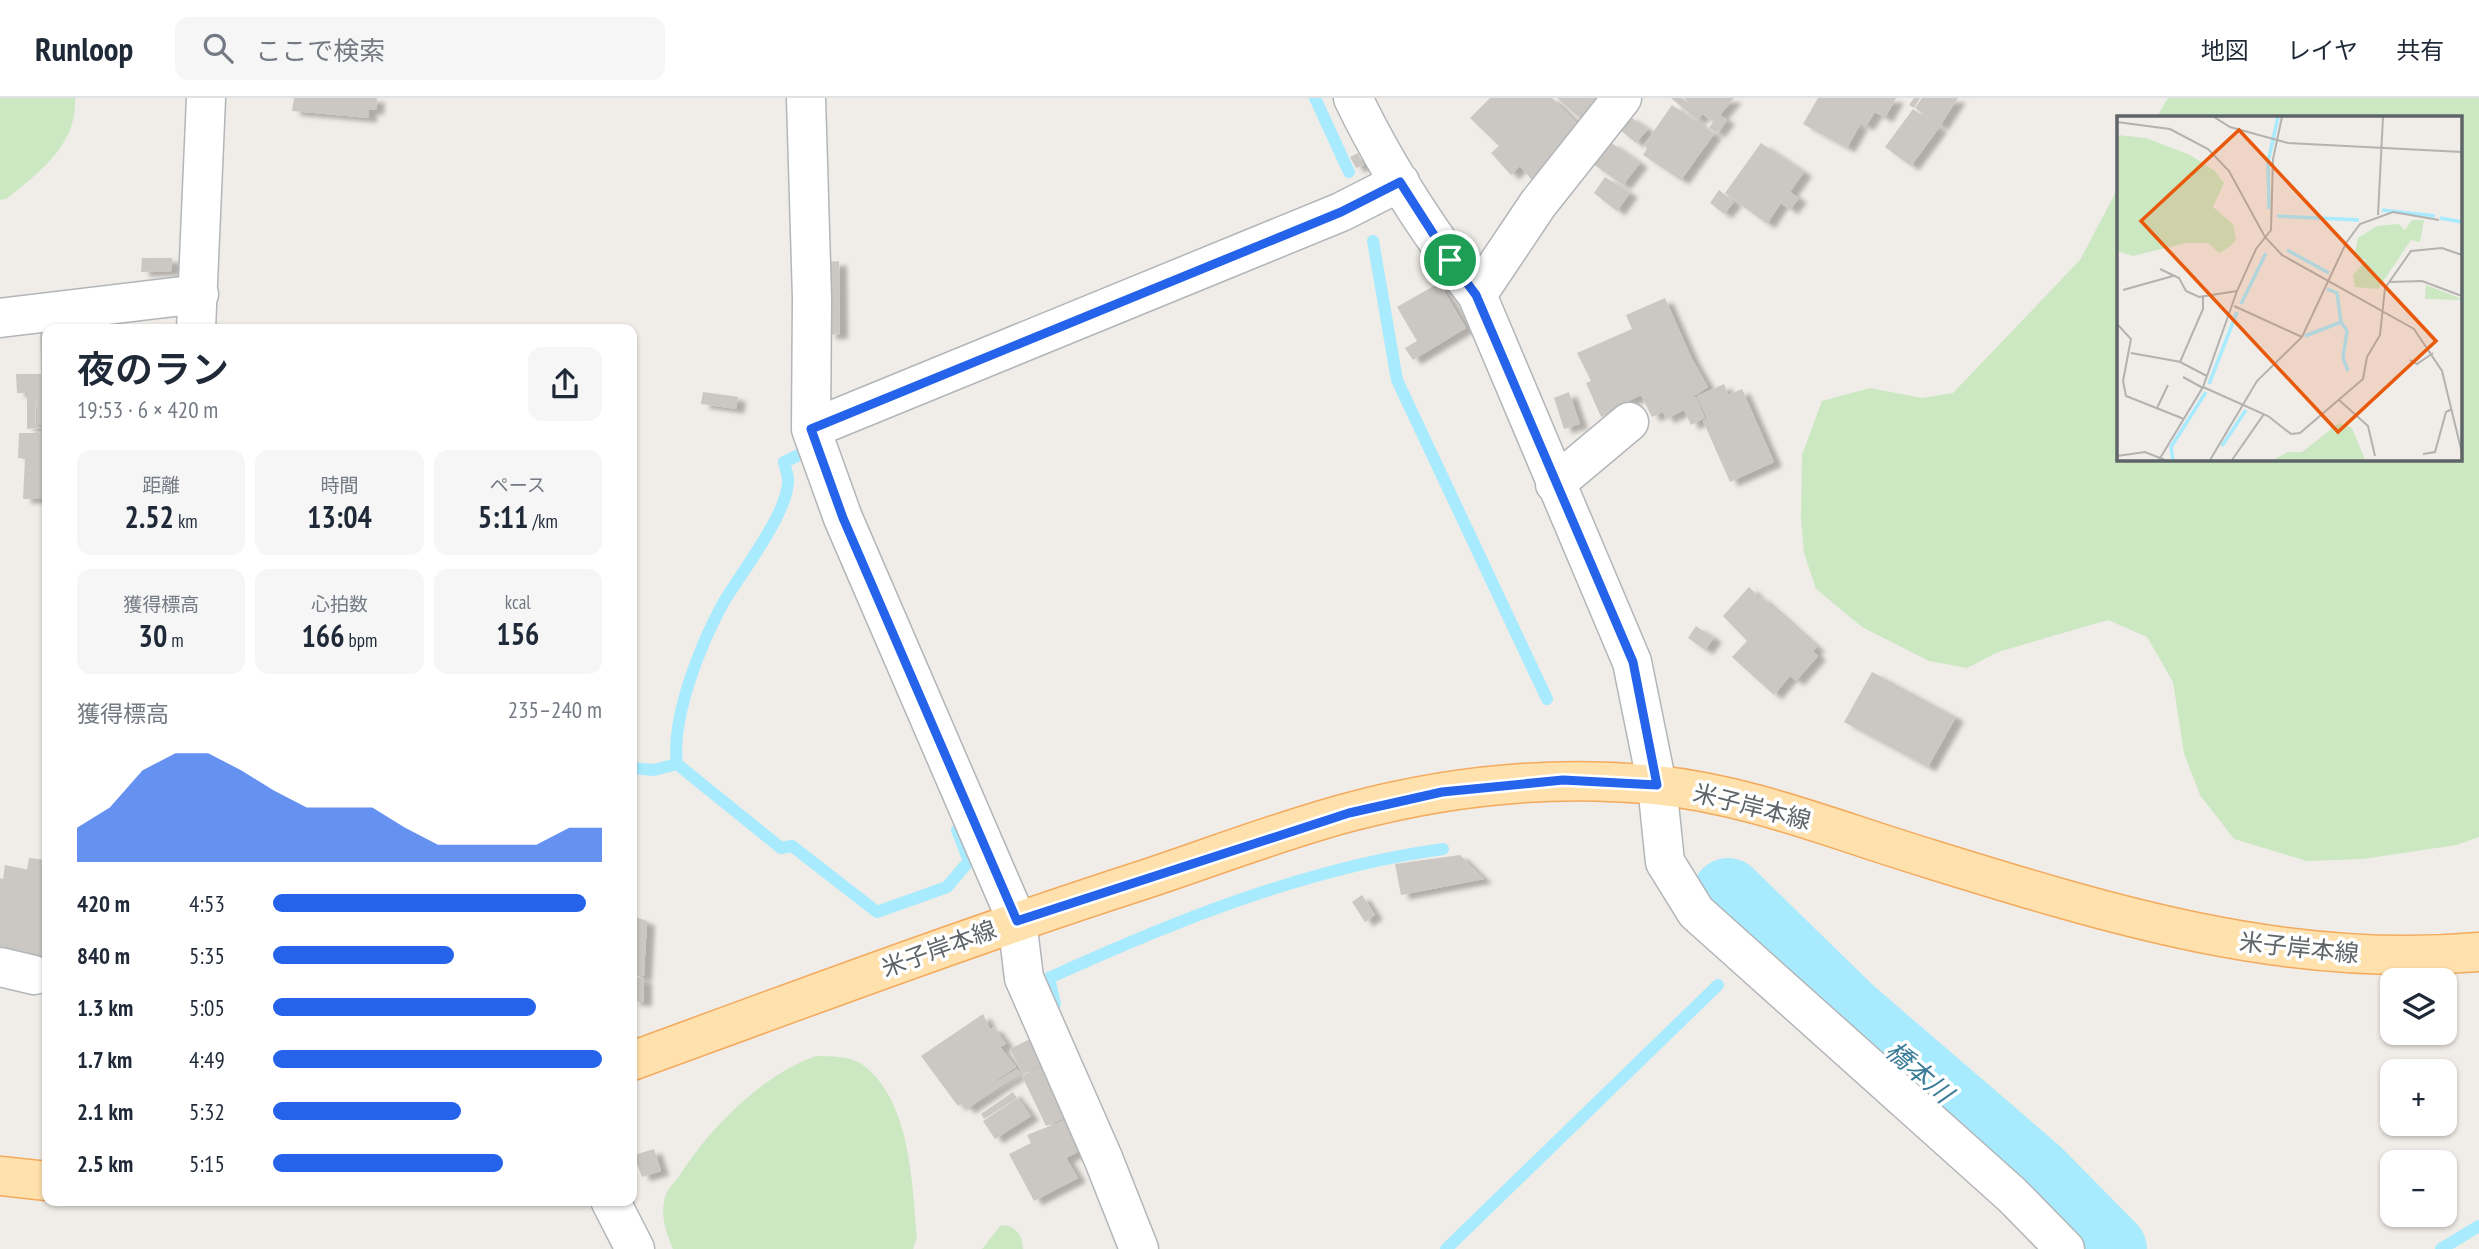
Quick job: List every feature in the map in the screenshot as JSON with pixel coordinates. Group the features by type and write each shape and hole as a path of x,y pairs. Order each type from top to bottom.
{"main road":[{"name":"米子岸本線","path":"637,1059 1017,921 1349,813 1442,792 1563,780 1657,785 1768,806 1922,857 2205,936 2280,949 2352,955 2479,952"},
{"path":"0,1176 42,1180"}],"street":[{"path":"0,318 198,311 206,98"},
{"path":"806,98 812,298 811,429 843,518 1017,921 1024,978 1103,1157 1139,1249"},
{"path":"1353,98 1371,136 1450,260 1476,295 1633,662 1657,785 1665,862 1696,912 2012,1195 2065,1249"},
{"path":"1476,295 1538,204 1622,98"},
{"path":"811,429 1341,212 1400,182"},
{"path":"1555,484 1629,422"},
{"path":"613,1206 635,1249"}],"green space":[{"path":"0,98 75,98 70,130 54,156 19,189 6,199 0,200"},
{"path":"2168,98 2479,98 2479,837 2456,845 2363,859 2307,861 2234,839 2200,795 2184,753 2173,682 2147,637 2108,620 1998,652 1967,668 1929,661 1862,627 1816,589 1804,553 1801,518 1802,455 1822,401 1870,388 1922,398 1953,393 2080,260 2117,190 2117,460 2462,460 2462,116 2158,116"},
{"path":"816,1056 841,1057 858,1062 879,1081 891,1100 900,1121 910,1169 917,1237 913,1249 673,1249 663,1217 669,1188 722,1121 739,1105 776,1076"},
{"path":"1001,1225 1017,1232 1022,1239 1023,1249 982,1249"}],"building":[{"path":"294,98 377,98 376,110 369,110 369,118 292,111"},
{"path":"1490,98 1552,98 1583,129 1532,180 1520,166 1511,175 1491,153 1499,146 1470,118"},
{"path":"1557,98 1606,98 1585,123"},
{"path":"1671,98 1682,98 1691,105 1684,98 1734,98 1720,115 1727,120 1717,133 1709,128 1720,111 1711,121 1703,114 1697,120"},
{"path":"1818,98 1896,98 1885,118 1875,112 1866,126 1833,108 1860,125 1847,148 1803,124"},
{"path":"1914,98 1920,98 1914,108 1909,105"},
{"path":"1922,98 1958,98 1940,126 1915,108"},
{"path":"1672,105 1714,134 1681,180 1643,155 1647,148 1644,145"},
{"path":"1913,109 1939,128 1911,166 1885,147"},
{"path":"1629,116 1648,129 1636,143 1619,129"},
{"path":"1610,142 1640,163 1623,185 1593,164"},
{"path":"1761,143 1804,172 1790,192 1799,198 1790,210 1781,203 1767,224 1725,193"},
{"path":"1358,153 1364,165 1356,168 1350,157"},
{"path":"1605,177 1630,193 1617,211 1594,193"},
{"path":"1719,190 1734,202 1724,214 1710,203"},
{"path":"142,258 172,258 172,271 141,272"},
{"path":"839,261 840,334 828,335 828,262"},
{"path":"1439,283 1466,328 1413,360 1405,348 1417,341 1397,307"},
{"path":"1665,298 1692,359 1708,387 1691,398 1696,397 1705,418 1691,425 1684,410 1666,419 1663,412 1652,417 1641,395 1627,402 1628,405 1601,417 1586,383 1591,381 1577,353 1632,329 1626,315"},
{"path":"42,327 42,425 38,425 36,393 35,425 42,428 27,429 27,393 17,393 16,374 41,374"},
{"path":"1724,384 1728,395 1742,389 1774,462 1730,482 1703,421 1712,415 1707,418 1697,396"},
{"path":"703,392 738,397 736,409 701,404"},
{"path":"1569,392 1580,424 1564,429 1554,398"},
{"path":"19,433 42,433 42,499 23,499 25,459 18,458"},
{"path":"1749,587 1758,596 1744,614 1760,596 1817,647 1813,651 1818,656 1796,681 1790,676 1774,695 1732,657 1747,641 1723,616"},
{"path":"1696,626 1714,638 1705,650 1688,638"},
{"path":"1872,672 1956,717 1928,767 1844,722"},
{"path":"1460,855 1484,879 1401,895 1395,864"},
{"path":"29,858 42,859 42,872 27,870"},
{"path":"5,865 42,873 42,960 33,959 34,953 0,949 0,878 3,879"},
{"path":"1362,895 1375,915 1365,922 1352,902"},
{"path":"637,918 647,921 644,976 637,976"},
{"path":"637,977 644,978 644,1002 637,1001"},
{"path":"983,1014 990,1029 994,1027 1006,1044 1000,1047 1016,1067 968,1099 1017,1069 1020,1073 967,1109 962,1103 958,1106 921,1056"},
{"path":"1034,1037 1048,1062 1023,1074 1010,1049"},
{"path":"1049,1063 1075,1114 1046,1126 1022,1076"},
{"path":"1013,1092 1017,1098 984,1119 981,1114"},
{"path":"1018,1098 1031,1116 995,1139 983,1121"},
{"path":"1075,1116 1087,1139 1076,1144 1079,1151 1066,1158 1078,1178 1034,1201 1009,1154 1031,1143 1027,1135"},
{"path":"654,1149 661,1171 642,1177 637,1154"}],"waterway":[{"path":"1315,98 1349,172"},
{"path":"1373,241 1397,380 1547,699"},
{"path":"801,454 784,462 788,483 779,512 722,605 705,641 683,704 678,726 677,764 781,848 792,846 877,912 947,887 969,861 957,830"},
{"path":"637,768 654,770 677,764"},
{"path":"1055,1004 1049,978 1144,936 1291,883 1341,869 1443,849"},
{"name":"橋本川","path":"1728,894 1849,1012 2036,1173 2111,1249"},
{"path":"1446,1249 1718,985"},
{"path":"2441,1249 2479,1226"}],"route":[{"path":"1400,182 1450,260 1476,295 1633,662 1657,785 1563,780 1442,792 1349,813 1017,921 843,518 811,429 902,389 1341,212 1400,182"}]}
